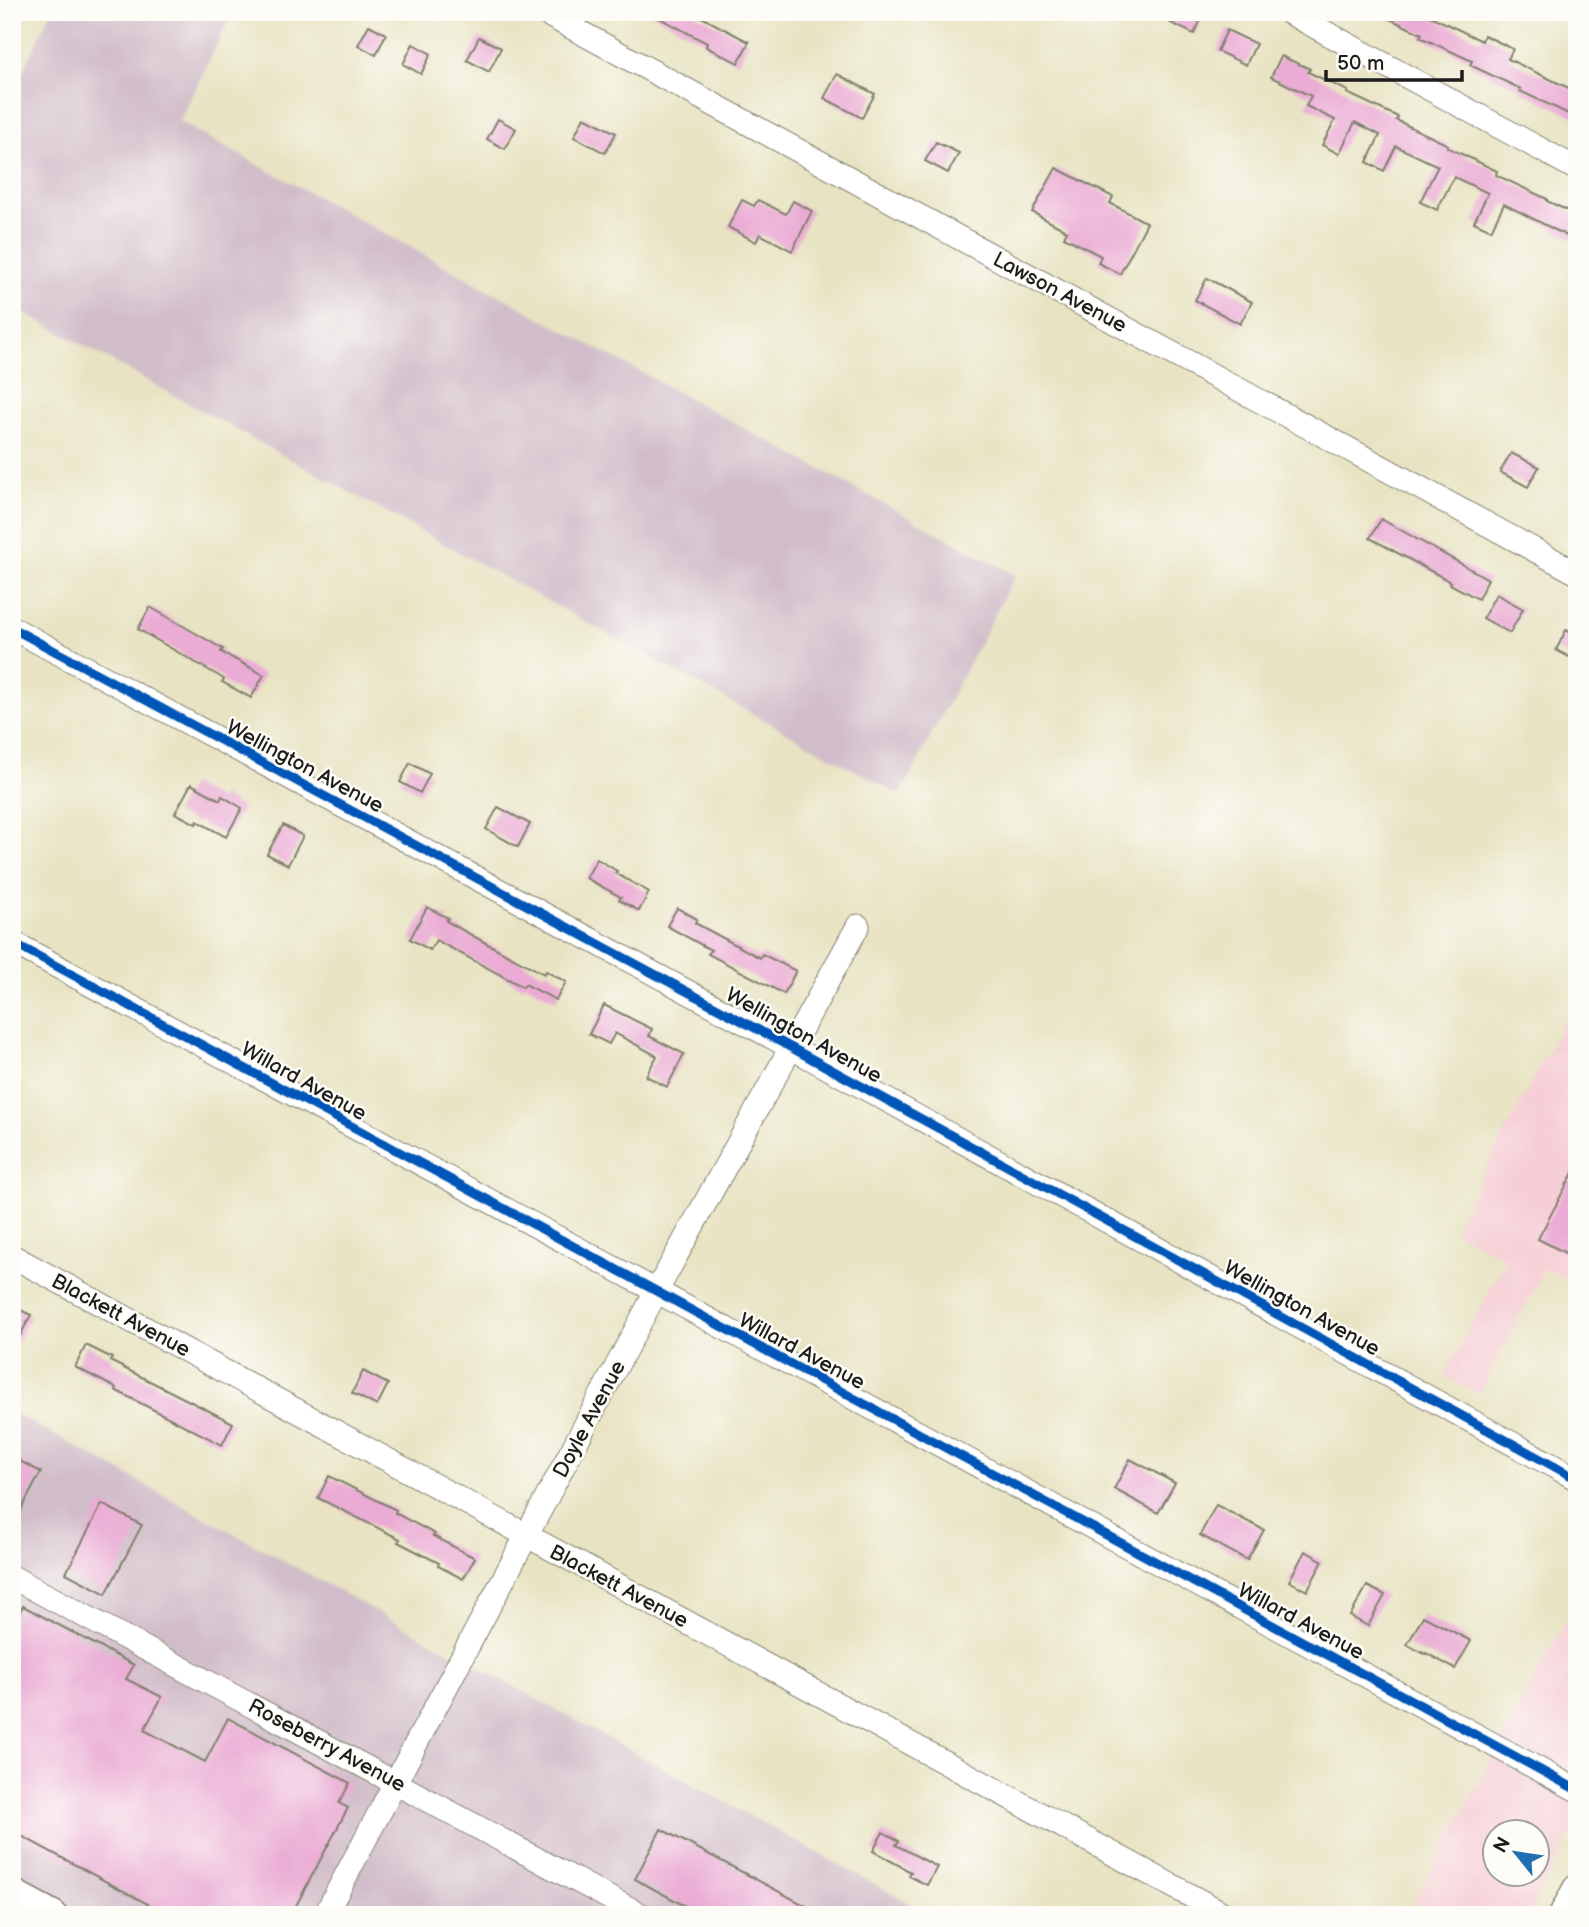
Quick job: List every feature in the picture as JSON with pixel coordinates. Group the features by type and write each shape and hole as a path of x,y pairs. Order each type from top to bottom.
{"main road":[{"path":"1563,1915 1577,1889"},
{"path":"12,1893 53,1915"}],"street":[{"name":"Lawson Avenue","path":"543,12 1577,573"},
{"path":"1287,12 1577,169"},
{"name":"Wellington Avenue","path":"12,628 792,1048 1577,1479"},
{"name":"Doyle Avenue","path":"325,1915 656,1292 858,926"},
{"name":"Willard Avenue","path":"12,942 1577,1790"},
{"name":"Blackett Avenue","path":"12,1256 1226,1915"},
{"name":"Roseberry Avenue","path":"12,1577 641,1915"}],"shaded area":[{"path":"51,12 233,12 179,122 1015,575 900,795 19,310 25,299 12,292 12,94"},
{"path":"12,292 25,299 12,325"},
{"path":"1577,996 1577,1285 1545,1268 1479,1394 1444,1376 1506,1259 1453,1231"},
{"path":"12,1412 931,1915 12,1915"},
{"path":"1577,1599 1577,1823 1550,1874 1550,1818 1480,1818 1480,1888 1542,1888 1528,1915 1407,1915"}],"building":[{"path":"648,12 692,12 749,42 738,63 706,47 707,43"},
{"path":"1148,12 1205,12 1194,34"},
{"path":"1375,12 1422,12 1482,41 1484,35 1513,49 1508,59 1577,92 1577,118 1470,65 1472,61"},
{"path":"369,25 386,34 376,55 358,45"},
{"path":"1227,30 1256,44 1246,65 1217,51"},
{"path":"479,37 501,48 489,72 467,60"},
{"path":"413,44 431,54 421,74 403,64"},
{"path":"1281,56 1310,69 1308,72 1348,91 1347,93 1398,117 1396,120 1497,171 1496,175 1577,215 1577,241 1504,204 1491,230 1474,222 1488,193 1454,177 1437,210 1420,202 1438,166 1396,146 1384,171 1367,162 1380,135 1355,122 1339,154 1322,145 1335,120 1306,106 1311,96 1271,77"},
{"path":"837,74 875,94 862,118 824,98"},
{"path":"584,117 616,133 605,153 574,137"},
{"path":"498,119 516,129 505,149 487,139"},
{"path":"936,142 959,153 948,173 925,161"},
{"path":"1056,168 1113,197 1110,203 1147,223 1120,274 1098,263 1101,256 1064,237 1067,231 1032,212"},
{"path":"742,200 754,206 758,200 786,214 793,201 812,211 792,251 760,234 756,242 728,227"},
{"path":"1207,278 1252,302 1240,324 1195,300"},
{"path":"1511,453 1539,467 1528,487 1500,472"},
{"path":"1381,519 1488,579 1478,599 1370,538"},
{"path":"1496,594 1523,609 1510,633 1483,618"},
{"path":"150,607 223,649 221,652 264,675 251,698 222,682 224,679 138,629"},
{"path":"1566,630 1577,636 1577,661 1556,650"},
{"path":"410,763 430,774 420,793 400,782"},
{"path":"191,784 220,800 222,796 242,808 226,837 197,821 196,824 175,813"},
{"path":"498,807 530,824 518,847 486,829"},
{"path":"283,825 303,836 288,865 267,854"},
{"path":"597,859 617,871 615,873 649,892 639,911 619,900 621,897 586,878"},
{"path":"427,907 484,942 544,974 546,971 566,982 556,1000 525,984 523,987 436,940 430,950 410,939"},
{"path":"677,908 697,919 695,923 760,958 762,954 796,971 784,994 708,954 711,950 667,926"},
{"path":"604,1005 652,1029 649,1036 684,1054 667,1087 646,1076 657,1056 615,1033 609,1044 589,1034"},
{"path":"1577,1165 1577,1259 1538,1239"},
{"path":"12,1306 31,1315 12,1351"},
{"path":"86,1345 112,1358 110,1361 233,1423 222,1445 75,1367"},
{"path":"363,1371 388,1384 377,1406 352,1393"},
{"path":"12,1457 41,1472 12,1527"},
{"path":"1130,1459 1175,1483 1158,1513 1114,1489"},
{"path":"329,1476 396,1510 395,1513 475,1558 463,1579 398,1542 400,1539 318,1498"},
{"path":"102,1504 142,1525 106,1594 66,1573"},
{"path":"1216,1505 1264,1530 1247,1560 1200,1535"},
{"path":"1305,1551 1323,1561 1307,1591 1289,1581"},
{"path":"1367,1586 1385,1595 1368,1626 1350,1616"},
{"path":"23,1606 134,1665 126,1679 162,1697 144,1730 205,1762 228,1718 350,1783 339,1803 348,1808 291,1915 168,1915 12,1831 12,1625"},
{"path":"1423,1616 1471,1641 1455,1669 1407,1645"},
{"path":"661,1829 823,1915 702,1915 635,1879"},
{"path":"883,1832 899,1841 896,1845 937,1867 927,1885 909,1876 911,1872 873,1851"}],"cycle path":[{"path":"12,628 792,1048 1577,1479"},
{"path":"12,942 1577,1790"}]}
